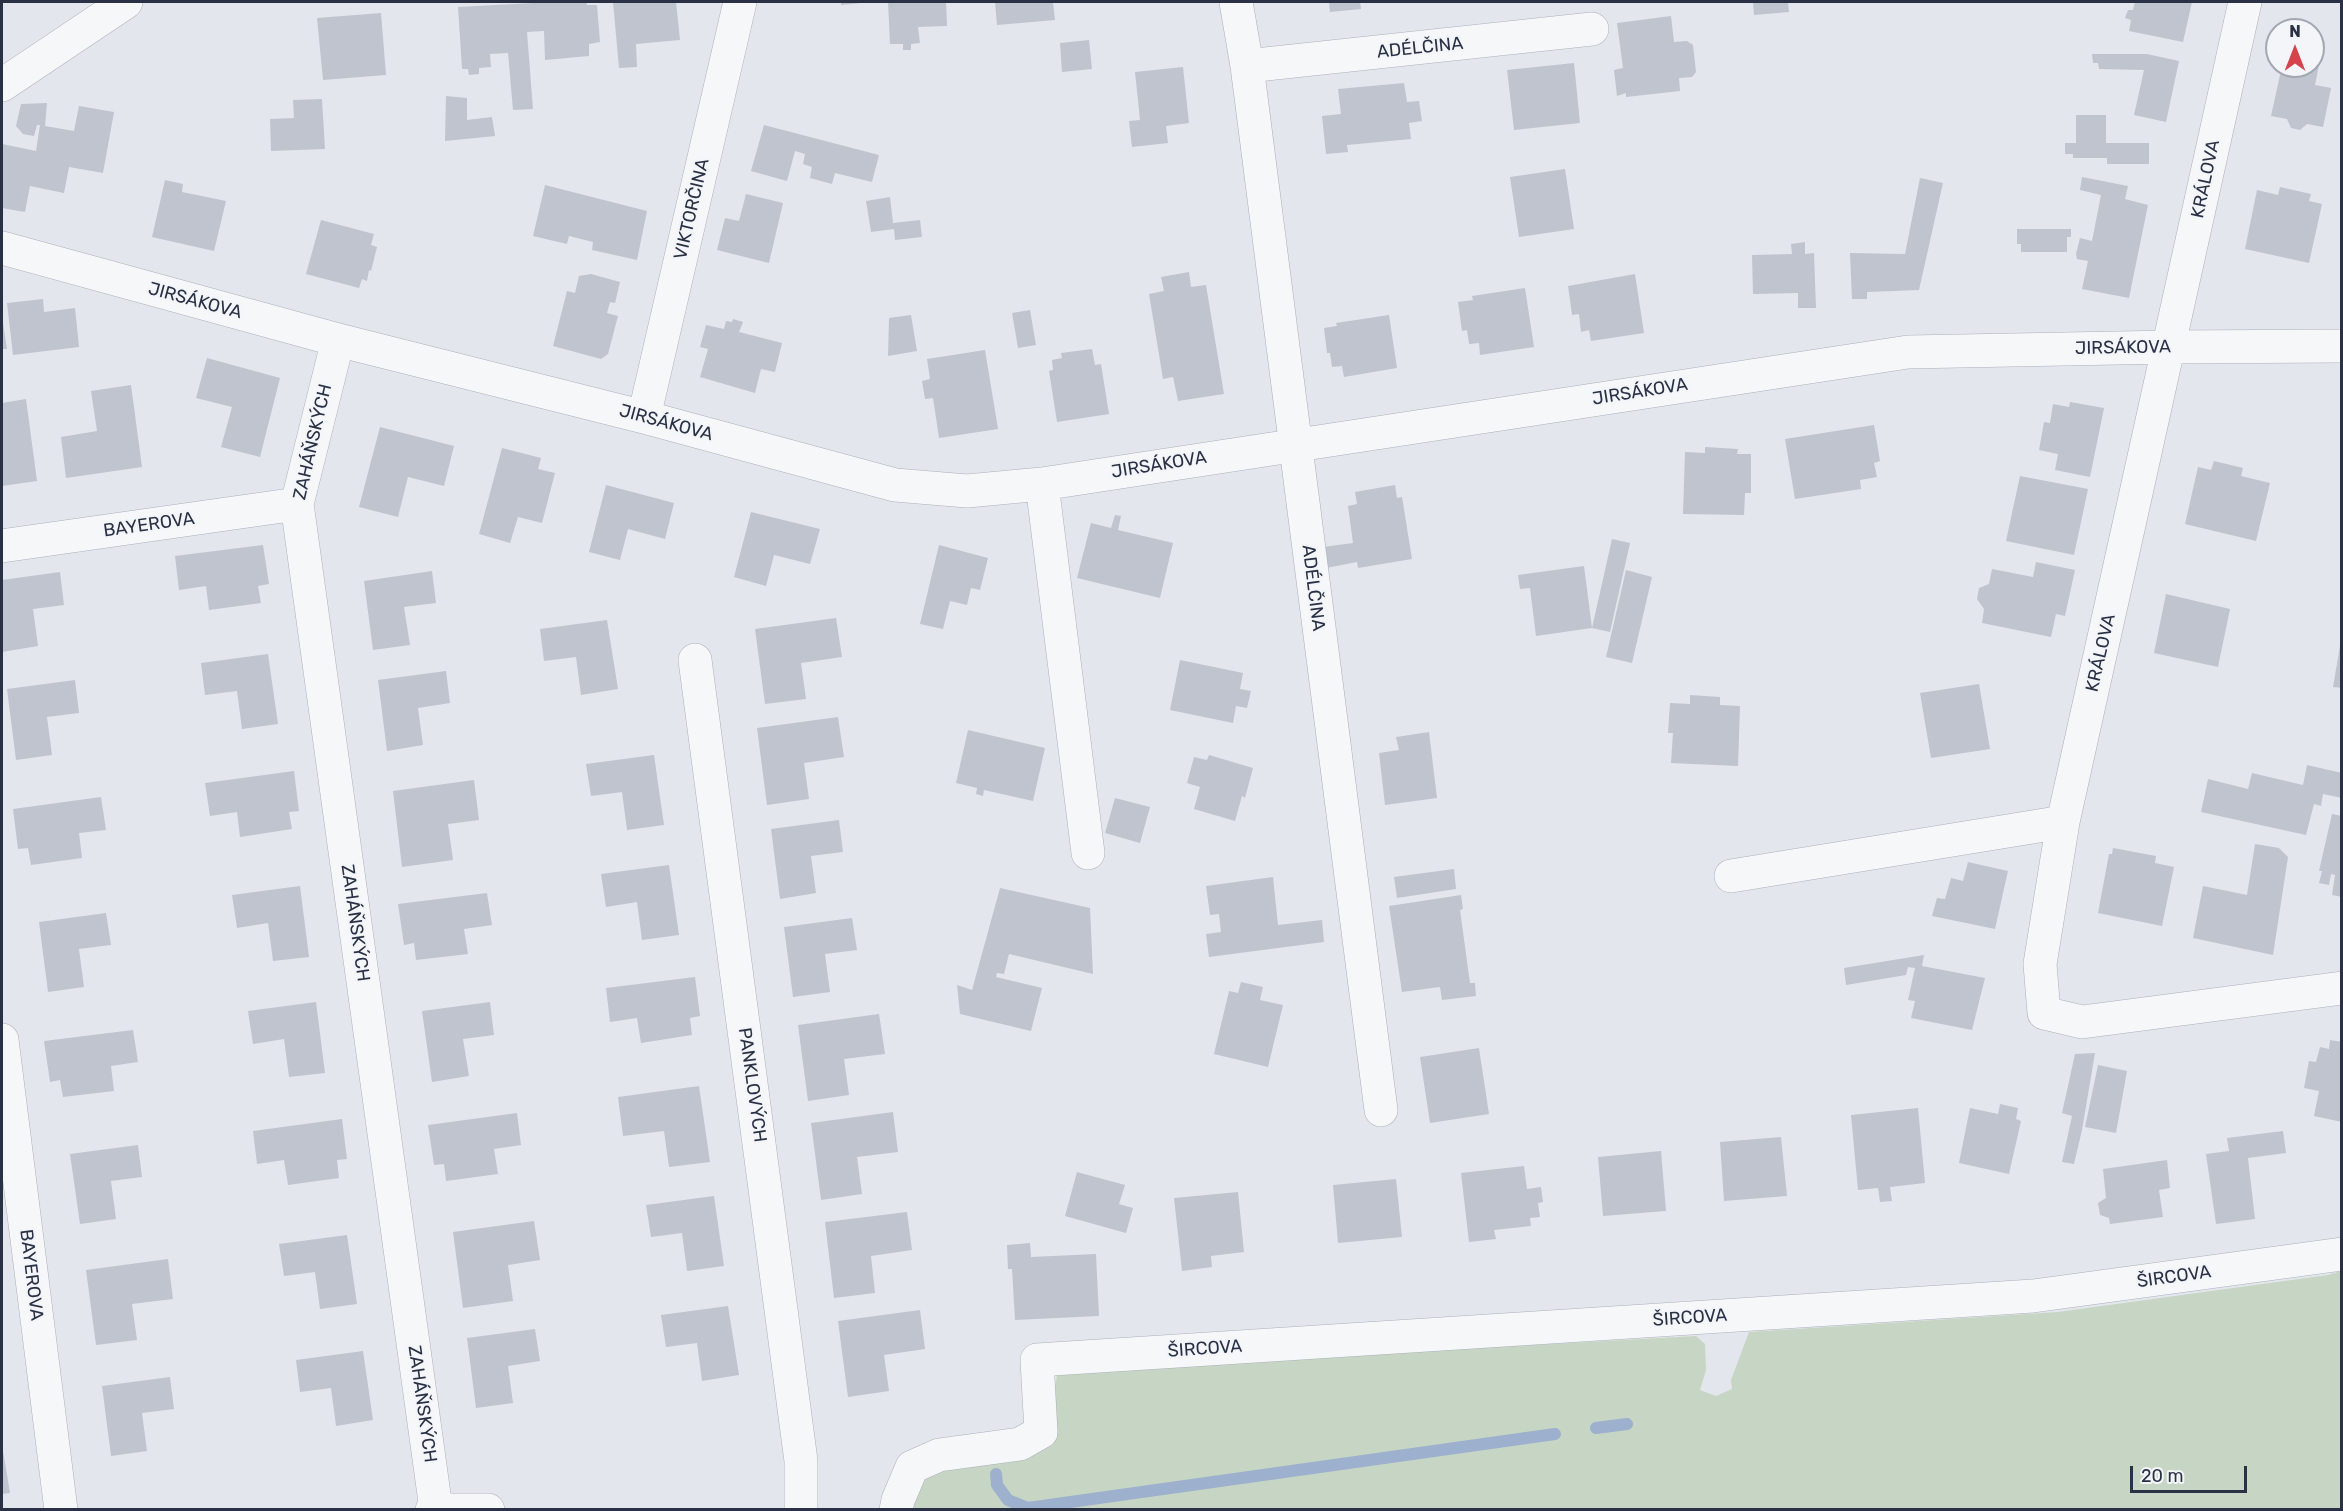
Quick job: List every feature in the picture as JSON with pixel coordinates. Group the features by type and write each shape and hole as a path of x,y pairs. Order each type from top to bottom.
{"street":[{"path":"2,85 126,2"},
{"name":"VIKTORČINA","path":"644,417 740,2"},
{"name":"ADÉLČINA","path":"1236,2 1247,66 1381,1110"},
{"name":"KRÁLOVA","path":"2245,2 2063,822 2040,964 2044,1012 2082,1022 2342,988"},
{"name":"ADÉLČINA","path":"1247,66 1592,29"},
{"name":"JIRSÁKOVA","path":"2,248 338,339 644,417 896,485 967,491 1042,483 1908,352 2342,346"},
{"name":"ZAHÁŇSKÝCH","path":"338,339 297,504 434,1509"},
{"path":"1042,483 1088,853"},
{"name":"BAYEROVA","path":"2,546 297,504"},
{"name":"PANKLOVÝCH","path":"695,660 801,1461 801,1509"},
{"path":"1731,876 2063,822"},
{"name":"BAYEROVA","path":"2,1040 61,1509"},
{"name":"ŠIRCOVA","path":"896,1509 912,1467 939,1455 1020,1444 1041,1431 1037,1360 2033,1296 2342,1254"},
{"path":"434,1509 488,1509"}],"green space":[{"path":"2341,1271 2341,1509 908,1510 929,1467 1051,1414 1057,1375 1167,1365 1696,1336 1705,1344 1706,1370 1700,1390 1716,1396 1732,1389 1731,1380 1749,1332 2058,1312 2328,1275"}],"building":[{"path":"586,2 587,5 597,5 600,42 589,44 589,56 545,60 544,31 527,32 533,109 513,110 508,53 490,54 491,67 479,68 479,74 469,75 468,69 462,69 458,7"},
{"path":"613,2 676,2 680,40 636,44 637,67 619,68"},
{"path":"841,2 861,2 861,3 841,5"},
{"path":"888,2 946,2 947,26 918,27 920,43 911,44 911,50 903,50 903,44 890,44"},
{"path":"995,2 1053,2 1055,20 997,25"},
{"path":"1329,2 1360,2 1361,9 1330,12"},
{"path":"1753,2 1788,2 1789,12 1754,15"},
{"path":"2135,2 2192,2 2183,42 2129,31 2131,20 2125,18 2128,10 2133,10"},
{"path":"381,13 386,75 323,80 317,18"},
{"path":"1671,16 1674,42 1687,41 1693,45 1696,72 1692,77 1679,78 1680,91 1626,97 1626,93 1617,96 1614,70 1623,68 1617,23"},
{"path":"1089,40 1092,69 1062,72 1060,43"},
{"path":"2092,54 2147,54 2179,61 2166,122 2134,115 2144,70 2099,69 2098,63 2093,63"},
{"path":"1574,63 1580,123 1514,130 1507,70"},
{"path":"1183,67 1189,123 1166,126 1168,143 1132,147 1129,121 1140,120 1135,72"},
{"path":"2279,78 2316,78 2315,85 2331,88 2323,127 2307,124 2300,130 2291,128 2287,119 2271,116"},
{"path":"1404,83 1407,102 1419,101 1422,121 1409,123 1411,139 1347,145 1348,152 1326,154 1322,116 1341,114 1338,89"},
{"path":"446,96 467,98 467,120 492,117 495,136 445,141"},
{"path":"322,99 325,149 271,151 270,119 294,118 293,100"},
{"path":"47,103 45,126 74,131 79,106 114,112 103,173 69,167 64,193 30,186 25,212 2,208 2,144 36,151 40,125 37,125 34,136 23,134 16,126 21,104"},
{"path":"2076,115 2106,115 2106,143 2149,143 2149,164 2107,164 2107,158 2073,158 2073,154 2065,154 2065,143 2076,143"},
{"path":"764,125 879,155 872,182 835,173 832,184 810,178 812,167 803,164 805,154 795,151 787,181 751,171"},
{"path":"1565,169 1574,229 1519,237 1510,177"},
{"path":"2082,177 2128,186 2125,199 2148,205 2129,298 2082,289 2088,261 2077,259 2076,254 2080,238 2092,241 2101,195 2080,190"},
{"path":"1920,178 1943,183 1919,290 1867,292 1867,299 1852,299 1850,253 1905,254"},
{"path":"165,180 183,184 182,192 226,201 214,251 152,237"},
{"path":"545,185 647,211 637,260 592,250 593,242 569,236 567,244 533,236"},
{"path":"2280,187 2311,194 2309,201 2322,204 2309,263 2245,249 2257,190 2278,195"},
{"path":"746,194 783,203 769,263 717,250 725,218 739,221"},
{"path":"890,197 893,223 920,220 922,237 895,240 894,229 871,232 866,201"},
{"path":"321,220 374,234 371,245 377,247 371,271 369,270 367,281 362,279 359,288 306,274"},
{"path":"2017,229 2071,229 2071,237 2067,237 2067,252 2021,252 2021,244 2017,244"},
{"path":"1805,242 1805,254 1814,253 1816,308 1798,308 1798,293 1753,294 1752,255 1792,254 1791,244"},
{"path":"1189,272 1191,287 1206,285 1224,394 1178,401 1173,377 1163,379 1149,294 1164,291 1161,277"},
{"path":"591,274 620,282 615,303 610,302 607,313 618,316 608,354 601,359 553,346 567,291 575,293 579,276"},
{"path":"1635,274 1644,333 1591,341 1589,330 1581,332 1579,314 1572,315 1568,286"},
{"path":"1525,288 1534,347 1480,355 1479,343 1469,344 1467,330 1462,331 1458,302 1473,300 1472,296"},
{"path":"43,299 44,312 75,308 79,347 13,355 7,303"},
{"path":"1030,310 1036,345 1018,348 1012,313"},
{"path":"911,315 917,351 888,356 889,318"},
{"path":"1389,315 1397,368 1344,377 1342,366 1332,367 1330,353 1327,353 1324,328 1337,326 1336,323"},
{"path":"2,316 7,349 2,349"},
{"path":"733,319 743,322 739,332 782,343 775,372 761,369 755,393 700,377 708,349 700,347 706,325 724,329 726,321 732,322"},
{"path":"1092,349 1095,365 1101,364 1109,414 1057,422 1049,371 1053,370 1052,360 1062,358 1061,353"},
{"path":"985,350 998,429 939,438 933,398 925,399 922,381 930,379 927,359"},
{"path":"207,358 280,378 260,457 221,447 232,407 196,398"},
{"path":"131,385 142,467 66,478 61,437 97,431 91,391"},
{"path":"26,399 37,481 2,486 2,403"},
{"path":"2070,402 2104,408 2090,477 2055,470 2058,454 2039,450 2044,422 2050,423 2053,404 2069,407"},
{"path":"1874,425 1880,461 1874,463 1877,477 1860,480 1861,489 1795,499 1785,439"},
{"path":"380,427 454,446 444,486 408,477 398,517 359,507"},
{"path":"1705,447 1738,449 1737,454 1751,454 1751,493 1745,493 1744,515 1683,514 1685,452 1705,453"},
{"path":"502,448 541,458 538,469 555,473 542,523 518,517 510,543 479,534"},
{"path":"2214,461 2243,468 2241,476 2270,483 2256,541 2185,524 2198,467 2211,470"},
{"path":"2020,476 2088,489 2074,555 2006,541"},
{"path":"606,485 674,503 665,539 628,529 620,560 589,552"},
{"path":"1395,485 1397,498 1402,497 1412,559 1358,568 1357,562 1326,568 1323,547 1353,543 1348,506 1357,504 1355,492"},
{"path":"751,512 820,529 810,564 774,555 766,586 734,577"},
{"path":"1115,515 1121,516 1118,530 1173,543 1160,598 1077,578 1091,523 1111,528"},
{"path":"1612,539 1630,543 1610,632 1592,628"},
{"path":"263,545 269,584 258,586 261,603 209,610 206,586 179,590 175,556"},
{"path":"939,545 988,558 980,590 971,588 967,605 950,601 943,629 920,624"},
{"path":"2036,562 2075,570 2065,616 2056,614 2051,637 1982,623 1984,609 1977,599 1979,588 1989,584 1992,569 2033,577"},
{"path":"1584,566 1592,628 1536,636 1530,588 1520,589 1518,575"},
{"path":"1626,570 1652,577 1632,663 1606,657"},
{"path":"432,571 436,603 404,607 410,645 373,650 364,581"},
{"path":"60,572 64,605 33,609 38,646 2,652 2,580"},
{"path":"2166,594 2230,609 2218,667 2154,653"},
{"path":"836,618 842,657 801,663 806,699 765,704 755,629"},
{"path":"607,620 618,689 581,695 576,657 544,661 540,629"},
{"path":"2340,646 2342,646 2342,688 2333,687"},
{"path":"268,654 278,724 242,729 237,691 205,695 201,663"},
{"path":"1180,660 1243,673 1240,689 1251,691 1247,708 1236,706 1233,723 1170,710"},
{"path":"446,671 450,703 418,708 423,745 387,751 378,680"},
{"path":"75,680 79,713 47,717 52,755 16,760 7,689"},
{"path":"1979,684 1990,749 1931,758 1920,693"},
{"path":"1690,695 1720,697 1720,705 1740,706 1738,766 1671,763 1673,733 1668,733 1670,703 1690,704"},
{"path":"838,717 844,757 804,763 809,799 767,805 757,728"},
{"path":"968,730 1045,748 1033,801 984,790 983,796 976,794 977,788 956,783"},
{"path":"1429,732 1437,798 1385,805 1379,753 1399,750 1396,737"},
{"path":"654,755 664,825 627,830 622,792 591,796 586,764"},
{"path":"1209,755 1253,768 1245,798 1242,796 1235,821 1194,809 1200,787 1187,783 1194,757 1207,760"},
{"path":"2307,765 2342,773 2342,798 2323,794 2321,806 2314,804 2306,835 2201,812 2208,779 2248,789 2252,773 2303,785"},
{"path":"294,771 299,811 289,812 292,829 240,837 237,812 210,816 205,783"},
{"path":"474,780 479,820 448,824 453,860 402,867 393,791"},
{"path":"101,797 106,830 79,833 82,858 31,865 28,848 18,849 13,809"},
{"path":"1115,798 1150,807 1140,843 1105,833"},
{"path":"2332,814 2342,816 2342,897 2332,895 2335,875 2331,874 2329,885 2319,883 2322,871 2319,871"},
{"path":"839,820 843,852 811,856 816,893 780,899 771,829"},
{"path":"2255,844 2279,848 2288,857 2273,955 2193,938 2203,886 2247,895"},
{"path":"2113,848 2156,856 2155,863 2174,867 2162,926 2098,913 2109,854 2112,854"},
{"path":"1968,862 2008,871 1995,929 1932,916 1937,898 1945,899 1951,878 1963,881"},
{"path":"669,865 679,935 642,940 637,902 606,907 601,874"},
{"path":"1454,869 1456,889 1397,898 1394,877"},
{"path":"1273,877 1278,925 1322,920 1324,942 1209,957 1206,934 1221,932 1219,914 1210,915 1206,886"},
{"path":"300,886 309,957 273,961 268,923 237,928 232,895"},
{"path":"1000,888 1090,908 1093,974 1009,954 1004,974 997,973 996,977 1042,988 1031,1031 960,1014 957,985 972,990"},
{"path":"487,893 492,925 464,929 468,954 416,960 414,943 404,945 398,904"},
{"path":"1461,895 1463,909 1460,910 1470,983 1475,983 1476,996 1442,1000 1440,987 1402,992 1389,906"},
{"path":"106,913 111,945 79,949 84,987 48,992 39,922"},
{"path":"852,918 857,950 825,954 830,992 793,997 784,927"},
{"path":"1924,955 1922,966 1985,978 1972,1030 1911,1018 1915,1001 1908,1000 1915,968 1908,967 1906,975 1846,985 1844,968"},
{"path":"695,977 700,1016 690,1018 692,1035 641,1043 637,1018 610,1022 606,988"},
{"path":"1241,982 1263,987 1260,1000 1283,1005 1268,1067 1214,1054 1229,991 1238,993"},
{"path":"316,1002 325,1073 289,1077 284,1039 253,1044 248,1011"},
{"path":"490,1002 494,1035 463,1039 469,1076 432,1082 422,1011"},
{"path":"879,1014 885,1054 844,1059 849,1095 808,1101 798,1025"},
{"path":"133,1030 138,1062 111,1066 114,1091 63,1097 60,1080 50,1082 44,1041"},
{"path":"2330,1040 2342,1042 2342,1122 2314,1116 2319,1091 2304,1088 2309,1061 2316,1062 2320,1047 2329,1049"},
{"path":"1479,1048 1489,1114 1430,1123 1420,1057"},
{"path":"2095,1053 2074,1164 2062,1162 2072,1116 2062,1113 2075,1054"},
{"path":"2098,1065 2127,1071 2116,1133 2085,1127"},
{"path":"699,1086 710,1162 669,1167 664,1131 623,1136 618,1097"},
{"path":"2000,1104 2018,1108 2016,1119 2021,1121 2009,1174 1959,1163 1970,1108 1998,1114"},
{"path":"1918,1108 1925,1183 1890,1187 1892,1201 1880,1202 1878,1188 1858,1190 1851,1115"},
{"path":"893,1112 898,1152 857,1157 862,1194 821,1200 811,1123"},
{"path":"517,1113 521,1145 494,1149 498,1174 446,1181 444,1164 434,1165 428,1125"},
{"path":"342,1119 347,1159 337,1160 339,1178 288,1185 284,1160 257,1164 253,1131"},
{"path":"2283,1131 2286,1153 2248,1158 2255,1219 2216,1224 2206,1154 2229,1151 2227,1138"},
{"path":"1781,1137 1787,1196 1724,1201 1720,1142"},
{"path":"138,1145 142,1177 111,1181 116,1219 80,1224 70,1154"},
{"path":"1661,1151 1666,1211 1603,1216 1598,1157"},
{"path":"2167,1160 2170,1188 2159,1190 2163,1217 2110,1224 2109,1218 2100,1215 2098,1203 2106,1198 2103,1169"},
{"path":"1524,1166 1527,1189 1541,1187 1543,1202 1538,1203 1540,1217 1530,1218 1531,1226 1494,1230 1496,1239 1469,1242 1461,1173"},
{"path":"1077,1172 1125,1185 1119,1204 1133,1208 1126,1233 1065,1216"},
{"path":"1396,1179 1402,1237 1338,1243 1333,1185"},
{"path":"1238,1192 1244,1252 1211,1256 1212,1267 1182,1271 1174,1198"},
{"path":"714,1196 724,1266 687,1271 682,1233 651,1237 646,1205"},
{"path":"907,1212 912,1250 871,1256 875,1293 834,1298 825,1222"},
{"path":"534,1221 540,1260 508,1265 513,1301 463,1308 453,1232"},
{"path":"347,1235 357,1304 320,1309 315,1272 284,1276 279,1244"},
{"path":"1030,1243 1031,1257 1096,1254 1099,1316 1015,1320 1012,1269 1008,1269 1007,1245"},
{"path":"168,1259 173,1299 132,1304 137,1340 96,1345 86,1270"},
{"path":"728,1306 739,1375 702,1381 697,1343 666,1347 661,1315"},
{"path":"920,1310 925,1349 884,1355 889,1391 848,1397 838,1321"},
{"path":"535,1329 540,1361 508,1366 513,1403 476,1408 467,1338"},
{"path":"363,1351 373,1420 336,1426 331,1388 300,1392 296,1360"},
{"path":"170,1377 174,1409 142,1413 147,1451 111,1456 102,1386"},
{"path":"2,1445 10,1493 2,1494"}],"waterway":[{"path":"1596,1428 1627,1424"},
{"path":"996,1474 997,1485 1008,1500 1028,1508 1555,1434"}]}
